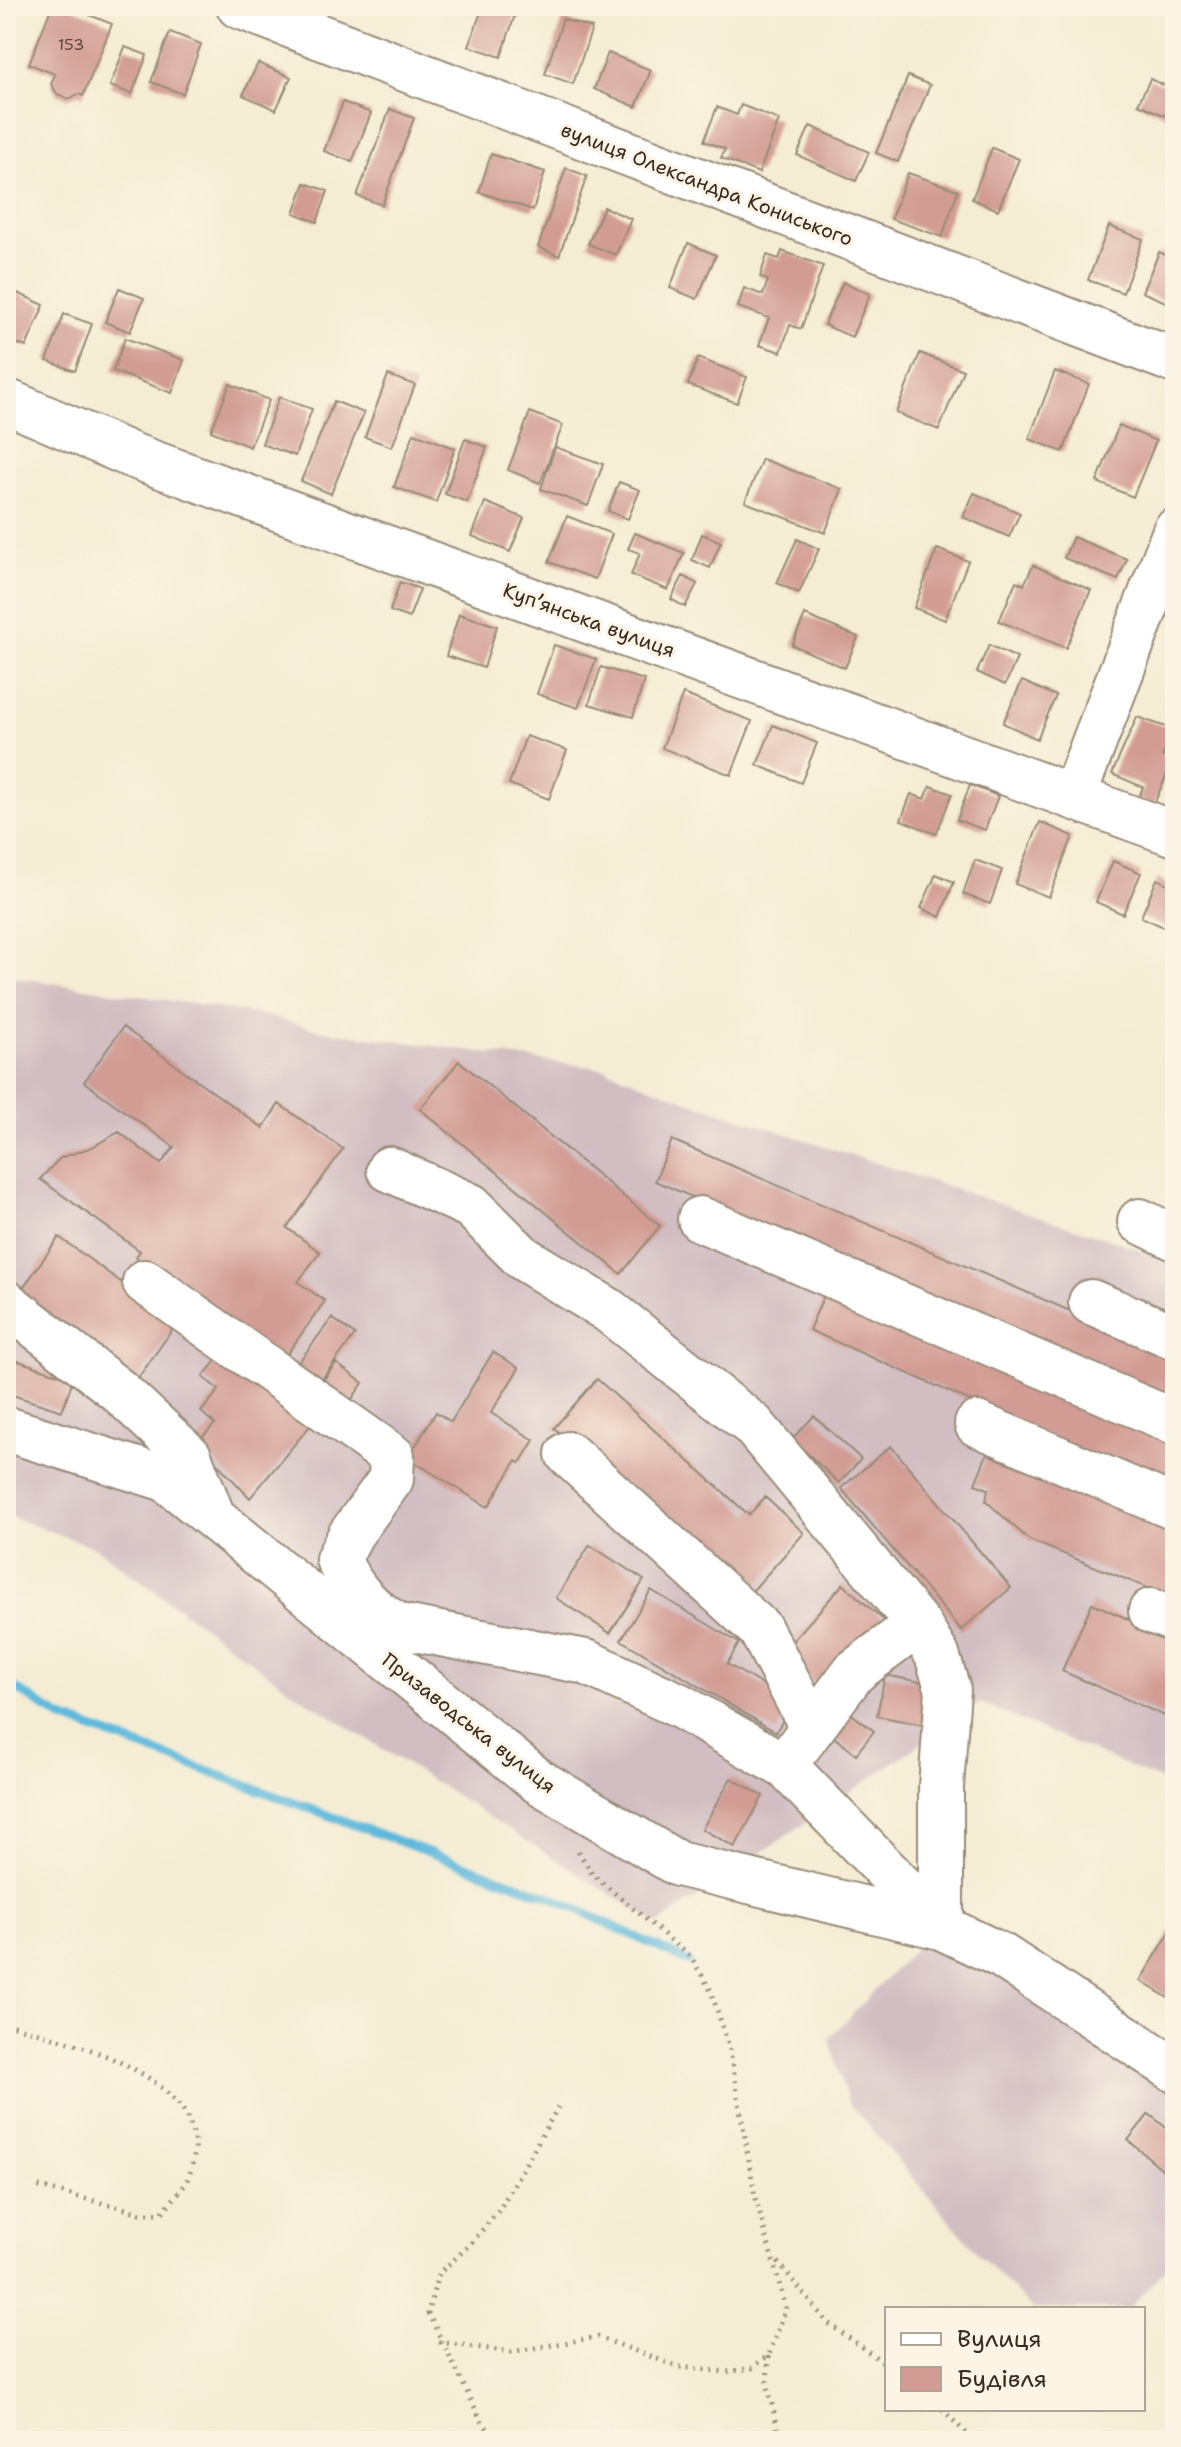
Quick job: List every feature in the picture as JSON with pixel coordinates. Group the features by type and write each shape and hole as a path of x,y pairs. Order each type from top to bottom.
{"street":[{"name":"вулиця Олександра Кониського","path":"239,6 1175,361"},
{"name":"Купʼянська вулиця","path":"6,401 131,455 1175,834"},
{"path":"1074,795 1175,531"},
{"path":"389,1169 471,1206 523,1258 608,1310 753,1425 918,1624 937,1655 948,1690 941,1787 941,1927"},
{"path":"700,1219 1175,1422"},
{"path":"145,1282 392,1456 391,1479 351,1534 338,1559 337,1596 399,1626 586,1662 680,1706 786,1767 941,1927"},
{"path":"1091,1302 1175,1337"},
{"path":"6,1303 119,1391 189,1456 211,1512"},
{"path":"977,1424 1175,1508"},
{"name":"Призаводська вулиця","path":"6,1429 166,1479 211,1512 250,1550 337,1596 538,1781 678,1864 941,1927 1002,1956 1175,2070"},
{"path":"568,1454 760,1629 811,1725"},
{"path":"786,1767 811,1725 854,1672 918,1624"}],"path":[{"path":"580,1806 565,1821 592,1874 691,1957 711,1991 730,2050 755,2196 775,2259 786,2308 769,2355 767,2381 780,2441"},
{"path":"6,2024 76,2044 155,2079 181,2106 196,2144 187,2180 162,2213 141,2213 36,2186"},
{"path":"497,2441 482,2422 439,2342 428,2313 438,2274 468,2247 499,2210 558,2107"},
{"path":"775,2259 828,2323 885,2364"},
{"path":"439,2342 511,2352 598,2337 679,2367 727,2372 752,2368 769,2355"},
{"path":"944,2411 974,2441"}],"shaded area":[{"path":"6,976 258,1014 324,1031 605,1069 690,1102 1175,1261 1175,1786 980,1703 658,1924 293,1692 96,1548 6,1515"},
{"path":"931,1932 1175,2083 1175,2258 1131,2307 1031,2307 980,2256 848,2102 829,2038"}],"building":[{"path":"52,6 67,6 112,24 83,96 78,94 69,99 57,94 51,84 55,74 29,64"},
{"path":"483,6 515,15 501,57 469,46"},
{"path":"563,19 592,28 573,84 545,74"},
{"path":"170,32 201,44 183,94 151,82"},
{"path":"125,47 147,55 132,94 110,86"},
{"path":"608,53 651,70 636,107 594,89"},
{"path":"258,63 291,77 276,110 243,95"},
{"path":"908,76 930,85 898,162 876,153"},
{"path":"1150,79 1175,90 1175,120 1138,104"},
{"path":"343,102 371,113 352,162 324,151"},
{"path":"741,105 779,120 759,173 721,158 725,149 704,141 717,107 737,115"},
{"path":"390,109 414,118 382,205 357,196"},
{"path":"810,126 869,152 856,181 797,155"},
{"path":"992,148 1019,159 998,210 972,199"},
{"path":"491,154 545,172 533,210 479,192"},
{"path":"566,168 587,176 559,256 538,247"},
{"path":"908,173 958,190 942,237 891,219"},
{"path":"305,183 328,191 317,222 294,213"},
{"path":"604,207 631,219 616,255 588,244"},
{"path":"1109,226 1143,239 1123,293 1088,280"},
{"path":"688,243 716,255 697,299 670,288"},
{"path":"782,251 823,266 801,329 790,325 781,352 759,345 769,318 738,307 744,288 763,295 768,280 760,277 767,255 779,259"},
{"path":"1159,252 1175,259 1175,306 1142,292"},
{"path":"843,282 870,294 852,337 824,325"},
{"path":"119,288 144,298 130,332 105,322"},
{"path":"13,291 44,305 26,347 6,339 6,307"},
{"path":"64,314 92,324 75,371 47,361"},
{"path":"125,338 184,360 172,393 113,371"},
{"path":"920,353 963,370 939,430 896,413"},
{"path":"698,358 747,377 737,403 688,385"},
{"path":"1055,371 1089,384 1063,452 1029,439"},
{"path":"388,375 415,385 392,447 365,437"},
{"path":"230,384 269,400 250,447 211,431"},
{"path":"279,397 312,409 295,456 262,444"},
{"path":"334,401 364,413 331,494 301,481"},
{"path":"530,412 563,425 540,483 508,470"},
{"path":"1119,425 1156,441 1133,497 1097,482"},
{"path":"414,433 455,448 436,502 394,487"},
{"path":"465,439 487,447 467,502 445,494"},
{"path":"555,447 603,464 588,506 541,489"},
{"path":"762,459 842,489 825,533 745,502"},
{"path":"619,482 640,490 628,519 608,511"},
{"path":"974,493 1020,513 1009,537 963,517"},
{"path":"485,502 524,518 510,552 472,536"},
{"path":"567,516 612,534 595,579 549,562"},
{"path":"635,533 684,553 668,590 631,575 640,553 628,549"},
{"path":"702,534 721,542 710,568 692,560"},
{"path":"1073,537 1127,559 1118,580 1064,558"},
{"path":"797,539 819,549 799,593 777,583"},
{"path":"937,549 968,561 945,620 914,608"},
{"path":"1033,565 1091,590 1066,648 999,621 1016,581 1024,585"},
{"path":"683,576 697,584 685,607 671,599"},
{"path":"400,582 420,589 409,618 390,611"},
{"path":"459,614 497,626 484,668 446,656"},
{"path":"805,615 858,637 845,668 792,645"},
{"path":"554,645 596,659 578,708 537,694"},
{"path":"989,645 1017,658 1005,685 977,672"},
{"path":"601,667 644,680 633,717 589,704"},
{"path":"1022,681 1056,696 1037,739 1003,723"},
{"path":"683,694 752,721 731,775 662,748"},
{"path":"1137,717 1175,730 1168,753 1162,756 1173,761 1153,806 1138,799 1143,787 1112,774"},
{"path":"773,725 817,743 801,783 757,765"},
{"path":"526,736 567,750 549,799 509,784"},
{"path":"970,785 998,796 985,830 957,820"},
{"path":"930,786 952,794 936,834 901,820 911,794 925,799"},
{"path":"1040,822 1073,836 1049,897 1015,884"},
{"path":"975,860 1002,870 990,904 963,894"},
{"path":"1113,861 1141,873 1123,914 1096,902"},
{"path":"936,874 954,882 940,917 921,908"},
{"path":"1157,879 1175,887 1175,932 1141,917"},
{"path":"123,1027 263,1128 279,1104 343,1149 287,1228 320,1252 298,1282 325,1301 282,1361 136,1257 140,1251 40,1179 60,1158 92,1147 119,1132 161,1164 174,1147 84,1082"},
{"path":"459,1061 660,1226 621,1274 420,1109"},
{"path":"672,1140 1175,1356 1175,1404 655,1181"},
{"path":"59,1237 177,1323 136,1381 18,1295"},
{"path":"827,1288 1175,1442 1175,1491 809,1330"},
{"path":"332,1318 355,1335 317,1385 295,1367"},
{"path":"493,1352 519,1368 491,1413 534,1440 520,1463 516,1461 488,1507 408,1458 436,1412 451,1422"},
{"path":"222,1353 314,1421 250,1498 197,1442 215,1424 201,1412 219,1390 203,1377"},
{"path":"6,1357 73,1379 62,1411 6,1393"},
{"path":"336,1363 363,1383 347,1406 319,1386"},
{"path":"597,1379 749,1515 765,1497 804,1533 745,1599 554,1428"},
{"path":"814,1416 861,1459 839,1483 792,1439"},
{"path":"891,1446 1011,1588 961,1630 841,1488"},
{"path":"987,1454 1175,1531 1175,1599 1029,1540 986,1501 988,1489 975,1484"},
{"path":"590,1545 644,1580 610,1633 556,1598"},
{"path":"843,1584 886,1622 824,1691 782,1653"},
{"path":"651,1590 739,1643 727,1664 793,1703 776,1732 621,1640"},
{"path":"1092,1603 1175,1640 1174,1720 1062,1671"},
{"path":"885,1675 936,1685 929,1726 877,1716"},
{"path":"841,1706 874,1731 856,1754 823,1729"},
{"path":"731,1778 763,1796 735,1847 702,1829"},
{"path":"1175,1924 1175,2002 1140,1981"},
{"path":"1149,2114 1175,2135 1175,2180 1128,2140"}],"waterway":[{"path":"6,1682 60,1717 551,1897 689,1962"}]}
